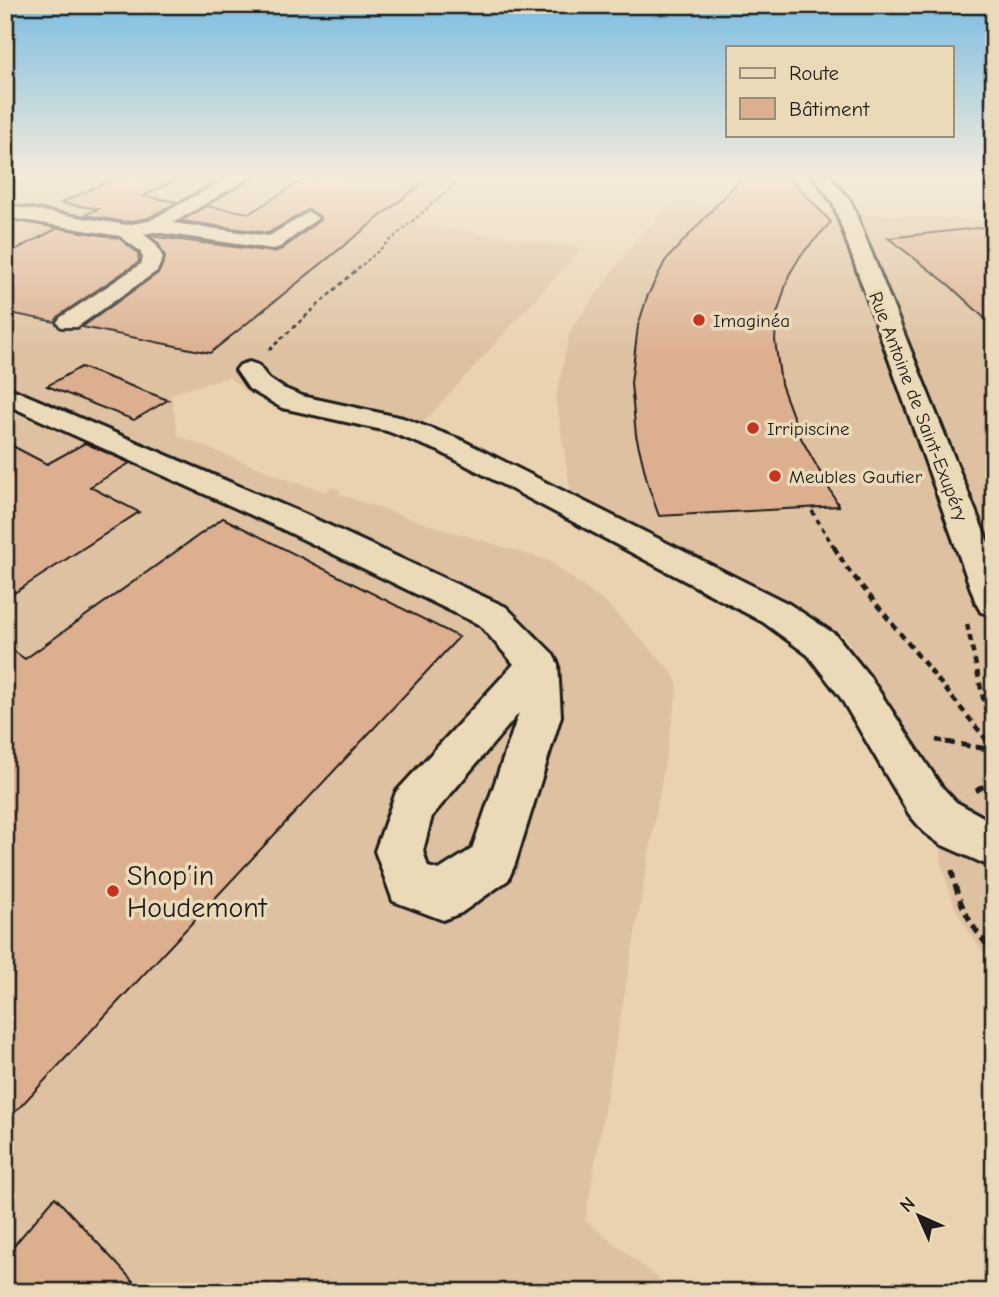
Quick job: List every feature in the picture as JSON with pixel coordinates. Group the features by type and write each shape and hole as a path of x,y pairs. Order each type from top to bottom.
{"street":[{"path":"69,321 150,267 153,258 149,248 132,236"},
{"path":"221,236 273,243 284,236"},
{"name":"Rue Antoine de Saint-Exupéry","path":"855,236 994,603"},
{"path":"248,370 257,384 294,401 314,408 392,424 449,445 776,613 822,645 855,687 925,800 940,817 957,829 994,846"},
{"path":"5,394 110,439 494,615 538,664 540,716 491,864 443,896 410,884 399,851 412,806 538,664"}],"path":[{"path":"248,370 393,236"},
{"path":"812,510 847,568 994,748"},
{"path":"964,611 994,748"}],"shaded area":[{"path":"5,236 495,236 582,248 411,436 287,410 248,393 229,377 171,394 178,436 291,481 326,492 331,487 341,490 339,494 426,524 547,560 609,606 670,670 676,680 678,687 585,1220 675,1292 5,1292"},
{"path":"640,236 994,236 994,966 955,908 941,863 941,842 892,715 845,636 737,574 571,494 556,399 570,331"}],"building":[{"path":"43,236 104,236 119,238 138,253 139,262 60,315 55,322 5,312 5,255"},
{"path":"149,236 273,252 282,249 300,236 357,236 210,353 82,327 159,272 165,257 158,243"},
{"path":"688,236 819,236 801,255 789,275 777,314 775,340 781,384 801,438 839,506 659,516 648,485 636,435 631,383 638,326 647,297 665,261"},
{"path":"994,236 994,327 948,284 888,238"},
{"path":"81,367 168,400 134,420 47,386"},
{"path":"5,442 47,464 85,443 130,463 90,487 139,512 5,599"},
{"name":"Shop’in Houdemont","path":"223,518 459,637 5,1123 5,645 25,659"},
{"path":"55,1197 143,1292 5,1292 5,1256"}],"place":[{"name":"Imaginéa","path":"699,320"},
{"name":"Irripiscine","path":"753,428"},
{"name":"Meubles Gautier","path":"775,476"},
{"name":"Shop’in Houdemont","path":"113,891"}]}
